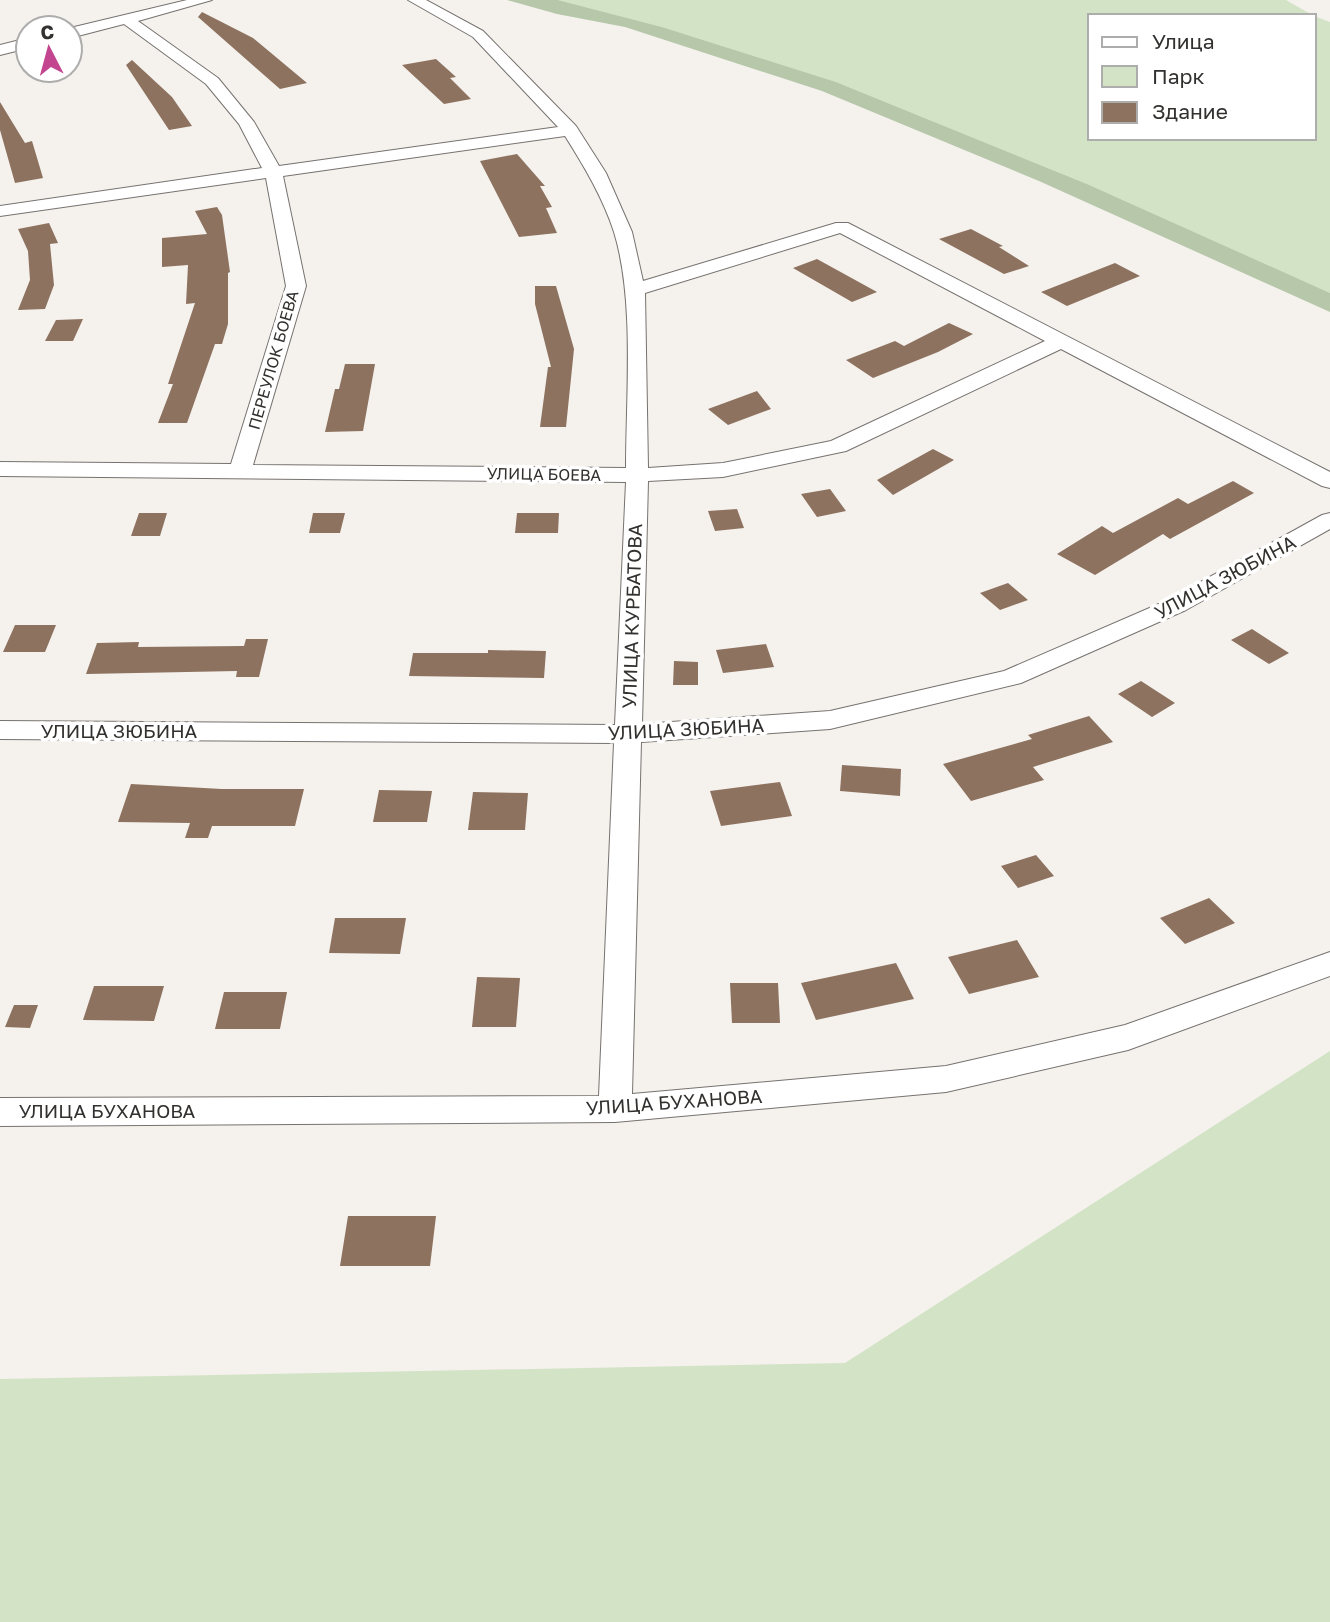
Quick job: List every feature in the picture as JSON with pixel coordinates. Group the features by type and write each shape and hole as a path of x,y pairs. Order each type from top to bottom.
{"street":[{"path":"84,30 205,0"},
{"name":"УЛИЦА КУРБАТОВА","path":"415,0 478,34 570,130 597,173 623,232 635,290 637,475 615,1109"},
{"name":"ПЕРЕУЛОК БОЕВА","path":"126,19 212,81 246,122 273,172 296,286 240,471"},
{"path":"0,211 570,130"},
{"path":"635,290 842,227 1330,481"},
{"name":"УЛИЦА БОЕВА","path":"0,469 637,475 723,470 838,446 1063,341"},
{"name":"УЛИЦА ЗЮБИНА","path":"0,730 628,734 830,720 1012,677 1177,606 1330,520"},
{"name":"УЛИЦА БУХАНОВА","path":"0,1112 615,1109 946,1079 1128,1037 1330,964"}],"green space":[{"path":"507,0 558,0 662,27 836,82 1087,184 1330,293 1330,312 1039,181 822,91 625,27 557,14"},
{"path":"558,0 1286,0 1310,14 1088,14 1088,140 1316,140 1316,17 1330,22 1330,293 1087,184 836,82 662,27"},
{"path":"1330,1051 1330,1622 0,1622 0,1379 845,1363"}],"building":[{"path":"202,12 253,38 307,83 280,89 198,17"},
{"path":"436,59 456,77 450,78 471,99 444,104 402,65"},
{"path":"132,60 172,97 192,126 169,130 126,65"},
{"path":"0,102 25,143 32,141 43,178 15,183 0,130"},
{"path":"517,154 545,186 540,186 552,207 546,208 557,233 519,237 480,161"},
{"path":"217,207 222,215 230,272 228,324 222,344 215,344 187,423 158,423 173,384 168,384 195,303 186,304 188,265 162,267 162,238 207,234 195,211"},
{"path":"49,223 58,243 50,244 54,285 45,309 18,310 30,280 28,251 18,229"},
{"path":"971,229 1003,246 999,247 1029,266 1004,274 939,239"},
{"path":"817,259 877,292 852,302 793,268"},
{"path":"1115,263 1140,276 1067,306 1041,292"},
{"path":"535,286 556,286 574,349 566,427 540,427 548,367 551,367 535,304"},
{"path":"83,319 73,341 45,341 56,320"},
{"path":"949,323 973,334 938,352 873,378 846,360 895,341 904,346"},
{"path":"345,364 375,364 363,431 325,432 335,389 339,389"},
{"path":"757,391 771,409 728,425 708,409"},
{"path":"933,449 954,460 893,495 877,480"},
{"path":"1233,481 1254,493 1170,539 1163,534 1095,575 1057,554 1102,526 1113,533 1178,498 1188,504"},
{"path":"830,489 846,511 817,517 801,494"},
{"path":"737,509 744,528 715,531 708,511"},
{"path":"139,513 167,513 160,536 131,536"},
{"path":"313,513 345,513 340,533 309,533"},
{"path":"517,513 559,513 558,533 515,533"},
{"path":"1008,583 1028,600 1000,610 980,593"},
{"path":"15,625 56,625 45,652 3,652"},
{"path":"1252,629 1289,653 1269,664 1231,640"},
{"path":"246,639 268,639 259,677 236,677 237,671 86,674 97,643 139,642 138,647 244,646"},
{"path":"766,644 774,667 723,673 716,650"},
{"path":"488,650 546,651 544,678 409,676 413,653 488,653"},
{"path":"674,661 698,662 698,685 673,685"},
{"path":"1141,681 1175,703 1152,717 1118,694"},
{"path":"1089,716 1113,742 1033,767 1044,780 971,801 943,764 1032,739 1028,735"},
{"path":"842,765 901,769 900,796 840,791"},
{"path":"780,782 792,816 721,826 710,791"},
{"path":"131,784 222,789 304,789 295,826 212,826 208,838 185,838 190,823 118,822"},
{"path":"379,790 432,791 427,822 373,822"},
{"path":"473,792 528,793 525,830 468,830"},
{"path":"1036,855 1054,876 1018,888 1001,866"},
{"path":"1209,898 1235,923 1185,944 1160,918"},
{"path":"335,918 406,918 400,954 329,953"},
{"path":"1017,940 1039,977 969,994 948,957"},
{"path":"896,963 914,999 816,1020 801,983"},
{"path":"477,977 520,978 516,1027 472,1027"},
{"path":"730,983 778,983 780,1023 732,1023"},
{"path":"94,986 164,986 154,1021 83,1020"},
{"path":"224,992 287,992 280,1029 215,1029"},
{"path":"14,1005 38,1005 30,1028 5,1027"},
{"path":"348,1216 436,1216 430,1266 340,1266"}]}
